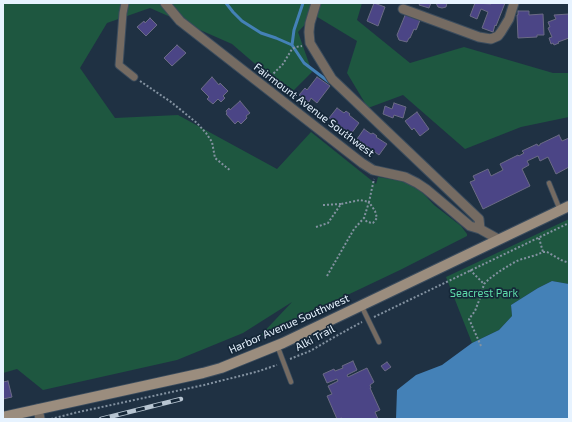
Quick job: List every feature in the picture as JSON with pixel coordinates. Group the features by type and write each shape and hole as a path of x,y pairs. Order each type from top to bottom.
{"main road":[{"name":"Harbor Avenue Southwest","path":"3,417 39,414 221,368 277,345 565,208"}],"street":[{"path":"124,3 119,64 134,77"},
{"name":"Fairmount Avenue Southwest","path":"165,3 180,21 362,163 376,170 405,177 417,183 470,226 480,229 498,239"},
{"path":"316,3 310,23 310,43 332,79 480,218 480,229"},
{"path":"403,9 484,39 490,39 498,36 509,19 514,3"}],"lane":[{"path":"549,183 565,208"},
{"path":"361,305 379,342"},
{"path":"277,345 291,382"}],"path":[{"path":"259,83 273,74 283,64 292,49 296,47"},
{"path":"134,77 172,102 197,123 212,142 215,158 231,171"},
{"path":"327,276 354,229 364,218 376,170"},
{"path":"323,205 340,204 360,200 369,202 375,211 377,218 373,223 367,222 364,218"},
{"path":"316,227 328,222 340,204"},
{"name":"Alki Trail","path":"51,419 211,384 256,372 283,362 310,351 347,330 569,223"},
{"path":"539,237 543,252"},
{"path":"481,346 469,319 478,305 484,284 494,275 513,263 543,252 547,252 569,263"},
{"path":"470,270 484,284"}],"green space":[{"path":"3,3 362,3 357,20 410,63 464,47 553,73 569,73 569,117 521,127 465,149 403,95 368,108 347,73 357,41 314,15 298,32 312,72 290,94 232,44 150,8 107,23 80,68 115,118 178,115 277,169 311,132 376,184 378,177 403,181 419,189 434,205 461,226 467,236 400,270 259,337 292,302 243,333 177,360 43,390 17,369 3,373"},
{"name":"Seacrest Park","path":"569,219 569,284 552,281 538,288 511,305 512,316 499,330 472,343 446,277"}],"water":[{"path":"552,281 569,284 569,419 396,419 397,390 416,375 442,365 472,343 499,330 512,316 511,305"}],"building":[{"path":"374,3 385,7 378,26 367,21"},
{"path":"420,3 431,3 429,8 419,5"},
{"path":"436,3 447,3 446,7 442,8 438,7"},
{"path":"475,3 505,3 493,32 482,28 488,12 481,9 477,19 470,16"},
{"path":"518,11 529,11 529,15 543,14 544,35 518,38"},
{"path":"406,13 420,20 416,30 414,29 407,42 399,40 397,35"},
{"path":"569,14 569,38 554,45 553,43 551,44 549,38 552,37 548,28 550,27 548,22 556,19 554,15"},
{"path":"150,18 157,25 146,36 137,27 144,21 145,23"},
{"path":"177,45 186,53 172,66 164,58"},
{"path":"212,77 219,85 220,83 228,91 223,96 225,98 221,102 218,99 213,104 207,99 209,97 201,89"},
{"path":"317,77 330,86 317,103 311,98 309,102 299,95 305,88 307,90"},
{"path":"240,101 250,113 241,124 238,121 235,124 226,114 226,111 229,108 230,110"},
{"path":"394,103 406,107 403,118 394,115 393,118 383,114 385,106 392,109"},
{"path":"337,108 344,113 346,111 359,123 351,134 329,118"},
{"path":"417,112 429,129 420,136 414,128 412,130 405,121"},
{"path":"364,129 371,134 373,133 377,136 376,137 387,144 379,155 357,139"},
{"path":"559,135 562,141 569,138 569,167 556,174 548,157 540,161 538,156 527,161 529,165 522,169 530,186 483,209 470,182 475,180 473,176 488,169 491,176 503,170 500,164 524,153 522,151 537,144 538,146"},
{"path":"353,361 357,370 347,375 348,377 367,368 374,382 370,385 370,388 380,410 375,412 378,419 337,419 327,396 332,394 328,386 338,381 337,379 327,383 323,374 334,369 335,371 343,368 342,366"},
{"path":"387,362 391,367 385,371 381,366"},
{"path":"8,381 12,397 3,399 3,382"}],"waterway":[{"path":"226,3 242,21 261,33 292,45 304,63 329,82"},
{"path":"292,45 294,30 303,3"}],"railway":[{"path":"101,419 181,399"}]}
